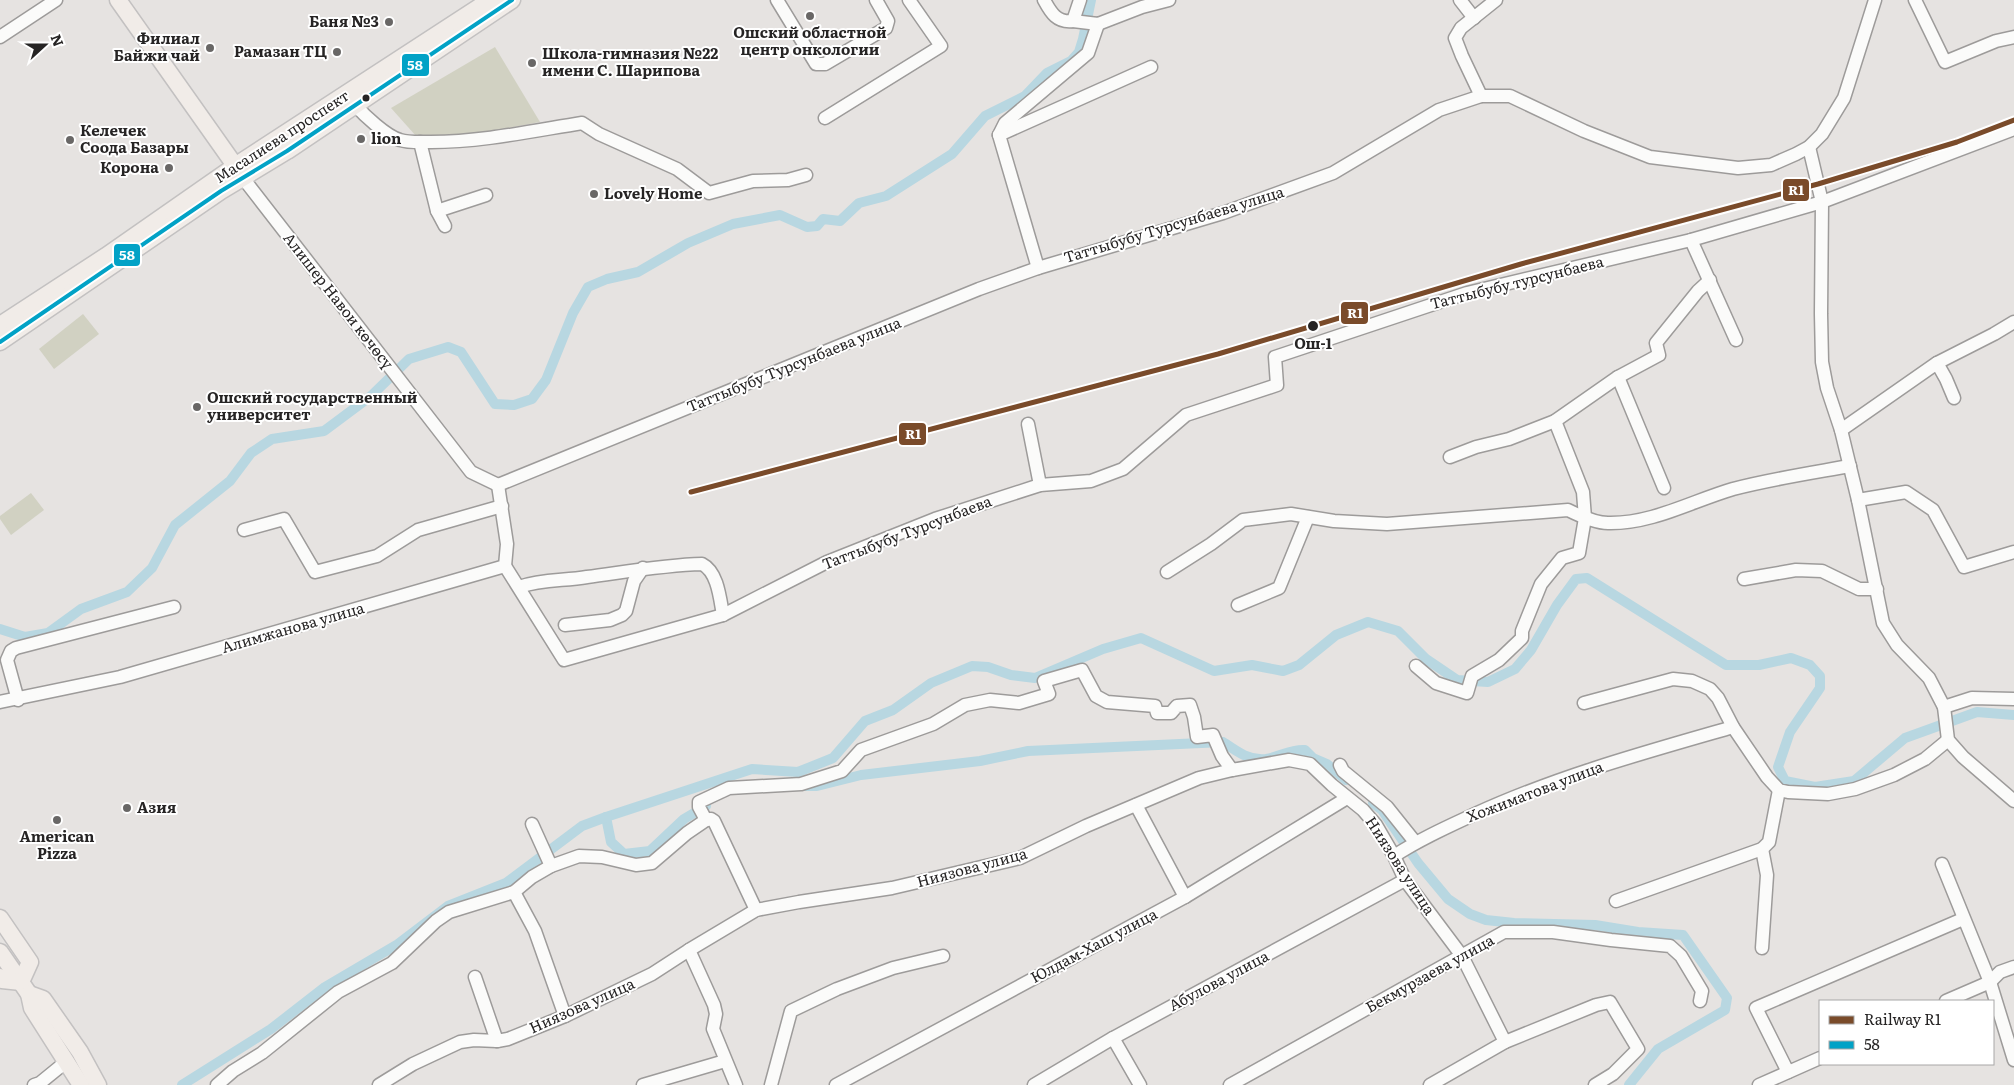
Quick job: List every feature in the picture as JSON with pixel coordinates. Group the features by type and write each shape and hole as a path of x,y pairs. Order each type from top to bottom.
{"main road":[{"name":"Масалиева проспект","path":"0,342 239,172 490,0"},
{"path":"124,2 239,172 355,104 512,0"},
{"name":"Масалиева проспект","path":"0,325 239,172"},
{"path":"0,918 30,962 25,988"},
{"path":"0,952 25,988 32,1008 67,1060 81,1085"},
{"path":"0,977 2,980 25,988 43,998 80,1052 98,1085"}],"street":[{"path":"0,37 56,0"},
{"path":"776,0 816,64 825,64 886,28 888,21 876,0"},
{"path":"825,118 941,46 909,0"},
{"path":"1044,0 1057,19 1065,22 1086,22 1169,0"},
{"path":"1038,268 1000,135 1005,124 1088,52 1086,22 1080,0"},
{"path":"1460,0 1474,18"},
{"path":"1481,96 1455,38 1461,28 1496,0"},
{"name":"Таттыбубу Турсунбаева улица","path":"498,485 979,289 1038,268 1223,213 1333,173 1439,110 1481,96 1510,96 1584,131 1650,158 1738,168 1771,165 1809,147 1822,134 1844,98 1875,0"},
{"path":"1915,0 1945,62 1996,41 2014,37"},
{"path":"1000,135 1151,67"},
{"path":"355,104 363,114 399,140 420,142 453,142 582,123 599,134 677,169 709,193 753,181 788,180 806,174"},
{"name":"Таттыбубу турсунбаева","path":"1316,342 1467,293 1691,240 1822,202 2014,129"},
{"path":"420,142 437,211 446,226"},
{"path":"1809,147 1822,202 1822,362 1827,388 1841,430 1858,500 1883,623 1897,645 1929,678 1944,711 1948,737 1963,757 2014,801"},
{"name":"Алишер Навои көчөсү","path":"239,172 471,472 498,485"},
{"path":"437,211 486,194"},
{"path":"1691,240 1736,340"},
{"path":"1450,457 1476,447 1509,440 1555,421 1618,377 1659,355 1656,343 1698,291 1710,280"},
{"path":"1841,430 1937,363 2014,322"},
{"name":"Таттыбубу Турсунбаева","path":"505,566 564,660 723,615 827,562 935,519 1040,485 1091,481 1123,469 1186,414 1277,385 1275,357 1316,342"},
{"path":"1937,363 1954,398"},
{"path":"1618,377 1664,488"},
{"path":"1416,666 1436,683 1467,693 1472,676 1499,660 1522,638 1522,631 1541,584 1562,558 1579,552 1586,518 1583,492 1555,421"},
{"path":"1028,424 1040,485"},
{"path":"1167,572 1211,544 1243,520 1291,514 1334,521 1387,524 1568,510 1606,524 1638,521 1731,490 1850,466"},
{"path":"498,485 508,544 505,566"},
{"path":"1858,500 1906,492 1933,510 1964,567 2014,552"},
{"path":"244,530 284,518 315,572 377,556 418,530 502,506"},
{"path":"1238,605 1279,588 1308,517"},
{"path":"519,587 553,579 586,578 642,568 702,564 708,567 712,574 723,615"},
{"name":"Алимжанова улица","path":"0,702 18,700 120,677 505,566"},
{"path":"565,625 610,620 622,615 626,611 634,581 642,568"},
{"path":"1744,579 1796,570 1822,571 1859,589 1877,589"},
{"path":"18,700 7,660 11,652 16,648 174,607"},
{"path":"756,910 714,821 702,813 699,802 729,788 801,784 842,771 861,750 933,724 965,705 990,700 1019,702 1049,694 1044,681 1082,670 1096,696 1107,702 1155,706 1157,713 1170,713 1177,706 1190,705 1194,717 1196,737 1213,735 1222,756 1232,770"},
{"path":"1584,703 1674,679 1692,680 1714,693 1733,727 1767,777 1779,790 1814,794 1828,794 1855,789 1894,775 1926,759 1948,737"},
{"path":"1944,711 1972,698 2014,699"},
{"name":"Хожиматова улица","path":"1405,849 1512,797 1608,763 1733,727"},
{"name":"Ниязова улица","path":"379,1085 413,1064 460,1042 508,1039 565,1016 652,974 756,910 892,888 1020,858 1086,826 1199,778 1289,760 1310,764 1363,810 1376,826 1405,849 1405,880 1462,956 1505,1042"},
{"path":"1340,765 1343,770 1387,807 1405,849"},
{"path":"1616,901 1762,849 1769,842 1779,790"},
{"name":"Юлдам-Хаш улица","path":"836,1085 1185,897 1347,798"},
{"path":"1136,806 1185,897"},
{"path":"217,1085 233,1071 262,1053 338,992 392,963 436,921 460,908 514,892 550,863 579,856 590,856 636,865 646,865 658,860 687,833 702,813"},
{"path":"532,824 550,863"},
{"path":"1762,849 1767,875 1762,948"},
{"path":"1942,864 1990,982 2014,1060"},
{"name":"Абулова улица","path":"1034,1085 1113,1038 1405,880"},
{"path":"514,892 535,931 565,1016"},
{"path":"1788,1072 1756,1008 1963,919"},
{"name":"Бекмурзаева улица","path":"1230,1085 1504,932 1553,932 1670,946 1680,956 1702,992 1700,1001"},
{"path":"689,950 714,1005 716,1014 713,1029 736,1085"},
{"path":"772,1085 791,1011 837,989 893,968 943,956"},
{"path":"1948,1000 1990,982 2000,972 2014,967"},
{"path":"475,977 497,1041"},
{"path":"1430,1085 1505,1042 1596,1005 1610,1002 1638,1049 1614,1074 1595,1085"},
{"path":"1113,1038 1140,1085"},
{"path":"1759,1085 1819,1058"},
{"path":"34,1085 40,1083 67,1060"},
{"path":"643,1085 680,1079 725,1061"}],"shaded area":[{"path":"495,47 540,122 449,139 416,136 391,108"},
{"path":"83,314 99,334 54,369 39,349"},
{"path":"31,493 44,510 11,535 0,519 0,516"}],"waterway":[{"path":"0,629 25,637 48,633 81,609 127,592 152,568 175,525 230,481 251,453 272,439 324,431 371,396 409,359 448,347 461,352 495,404 514,405 532,399 546,380 573,313 588,287 607,279 638,272 688,243 733,224 780,215 807,227 817,226 823,219 840,221 859,203 886,196 952,154 985,116 1025,96 1047,73 1071,61 1079,52 1091,0"},
{"path":"182,1085 271,1029 325,987 398,944 448,906 506,883 582,826 752,769 798,772 833,758 865,721 893,710 931,683 972,666 988,667 1011,675 1035,678 1103,649 1141,638 1214,671 1252,665 1283,671 1299,665 1336,635 1368,622 1398,631 1426,659 1457,680 1488,682 1515,669 1531,650 1557,605 1576,579 1587,578 1726,665 1759,665 1791,658 1810,665 1820,676 1820,688 1790,732 1778,767 1785,781 1815,787 1854,781 1905,738 1977,712 2014,715"},
{"path":"803,786 817,786 861,775 980,761 1028,751 1223,742 1243,755 1260,759 1305,750 1313,758 1327,764 1346,780"},
{"path":"1373,803 1382,810 1418,863 1448,899 1470,914 1486,920 1514,923 1595,925 1638,932 1683,935 1727,998 1725,1010 1658,1049 1629,1085"},
{"path":"606,817 611,842 624,854 650,851 684,819 706,806"}],"rail line":[{"name":"R1","path":"691,492 1218,354 1521,264 1818,184 1957,142 2014,120"}],"transit line":[{"name":"58","path":"0,342 221,191 287,151 512,0"}],"place":[{"name":"Ошский областной центр онкологии","path":"810,16"},
{"name":"Баня №3","path":"389,22"},
{"name":"Филиал Байжи чай","path":"210,48"},
{"name":"Рамазан ТЦ","path":"337,52"},
{"name":"Школа-гимназия №22 имени С. Шарипова","path":"532,63"},
{"name":"lion","path":"361,139"},
{"name":"Келечек Соода Базары","path":"70,140"},
{"name":"Корона","path":"169,168"},
{"name":"Lovely Home","path":"594,194"},
{"name":"Ош-1","path":"1313,326"},
{"name":"Ошский государственный университет","path":"197,407"},
{"name":"Азия","path":"127,808"},
{"name":"American Pizza","path":"57,820"}]}
